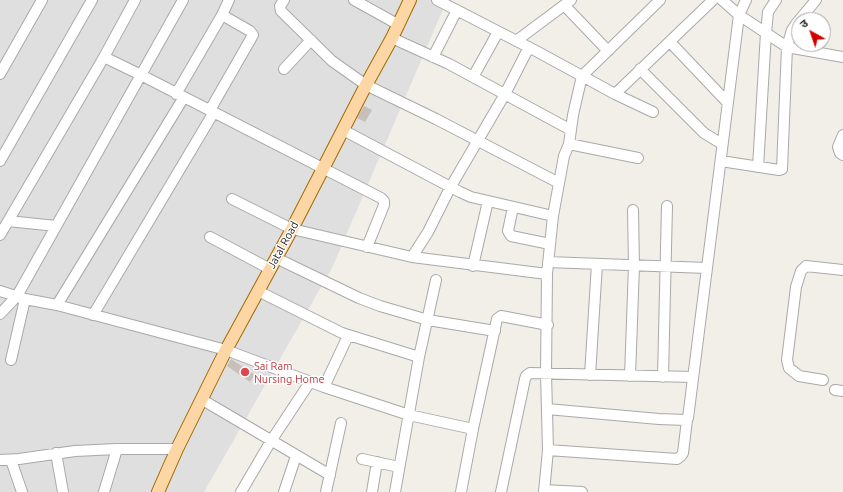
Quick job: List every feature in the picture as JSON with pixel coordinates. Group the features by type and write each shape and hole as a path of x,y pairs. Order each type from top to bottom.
{"main road":[{"name":"Jatal Road","path":"158,492 177,449 226,350 292,229 366,85 399,25 410,0"}],"street":[{"path":"0,74 42,0"},
{"path":"0,162 92,0"},
{"path":"0,235 104,57 134,0"},
{"path":"10,360 21,298 56,226 183,0"},
{"path":"57,305 180,96 229,0"},
{"path":"284,0 280,6 281,11 332,61 366,85 436,119 559,183"},
{"path":"354,0 399,25"},
{"path":"437,0 652,112"},
{"path":"582,492 544,491 548,450 546,373 548,325 547,274 553,216 564,156 569,144 582,76 660,0"},
{"path":"615,94 713,0"},
{"path":"722,0 739,15 787,47 843,57"},
{"path":"548,450 676,459 683,453 739,15 746,0"},
{"path":"758,167 768,12 776,0"},
{"path":"721,161 779,170 783,167 787,47 792,30 816,0"},
{"path":"516,41 568,3 608,51"},
{"path":"433,57 457,10"},
{"path":"93,315 212,111 253,35 250,31 222,15"},
{"path":"472,77 498,32"},
{"path":"392,38 472,77 571,130"},
{"path":"284,69 311,40"},
{"path":"670,42 728,103"},
{"path":"412,257 428,232 450,188 505,94 529,47"},
{"path":"104,57 141,74 180,96 382,198 384,201 383,209 367,247"},
{"path":"640,69 704,133 722,144"},
{"path":"343,130 450,188 471,197 553,216"},
{"path":"843,135 838,147 840,153 843,155"},
{"path":"569,144 638,158"},
{"path":"232,199 292,229 367,247 412,257 473,266 547,274"},
{"path":"473,266 488,201"},
{"path":"663,377 667,206"},
{"path":"513,207 508,231 511,236 550,244"},
{"path":"630,376 634,266 633,210"},
{"path":"8,221 56,226"},
{"path":"210,237 270,269"},
{"path":"276,258 359,298 380,306 428,320 495,331"},
{"path":"548,262 707,268"},
{"path":"590,375 597,264"},
{"path":"823,380 799,376 789,368 787,360 796,287 801,270 806,266 843,270"},
{"path":"395,492 419,358 436,280"},
{"path":"0,291 21,298 57,305 226,350 310,382 408,416 473,429"},
{"path":"258,291 323,325 348,336 419,358"},
{"path":"0,314 21,298"},
{"path":"461,492 497,319 502,316 548,325"},
{"path":"324,387 348,336"},
{"path":"501,492 526,376 530,373 692,377"},
{"path":"241,492 271,441 310,382"},
{"path":"201,399 296,456 330,474"},
{"path":"547,409 687,420"},
{"path":"326,492 341,423"},
{"path":"0,460 11,460 56,453 117,449 177,449"},
{"path":"104,492 117,449"},
{"path":"56,453 62,492"},
{"path":"284,492 296,456"},
{"path":"362,459 399,467"},
{"path":"11,460 22,492"},
{"path":"372,492 377,462"}],"shaded area":[{"path":"0,0 447,0 333,266 204,492 0,492"}],"building":[{"path":"364,106 372,110 365,122 357,118"},
{"path":"231,359 255,375 250,382 227,366"}],"place":[{"name":"Sai Ram Nursing Home","path":"245,372"}]}
